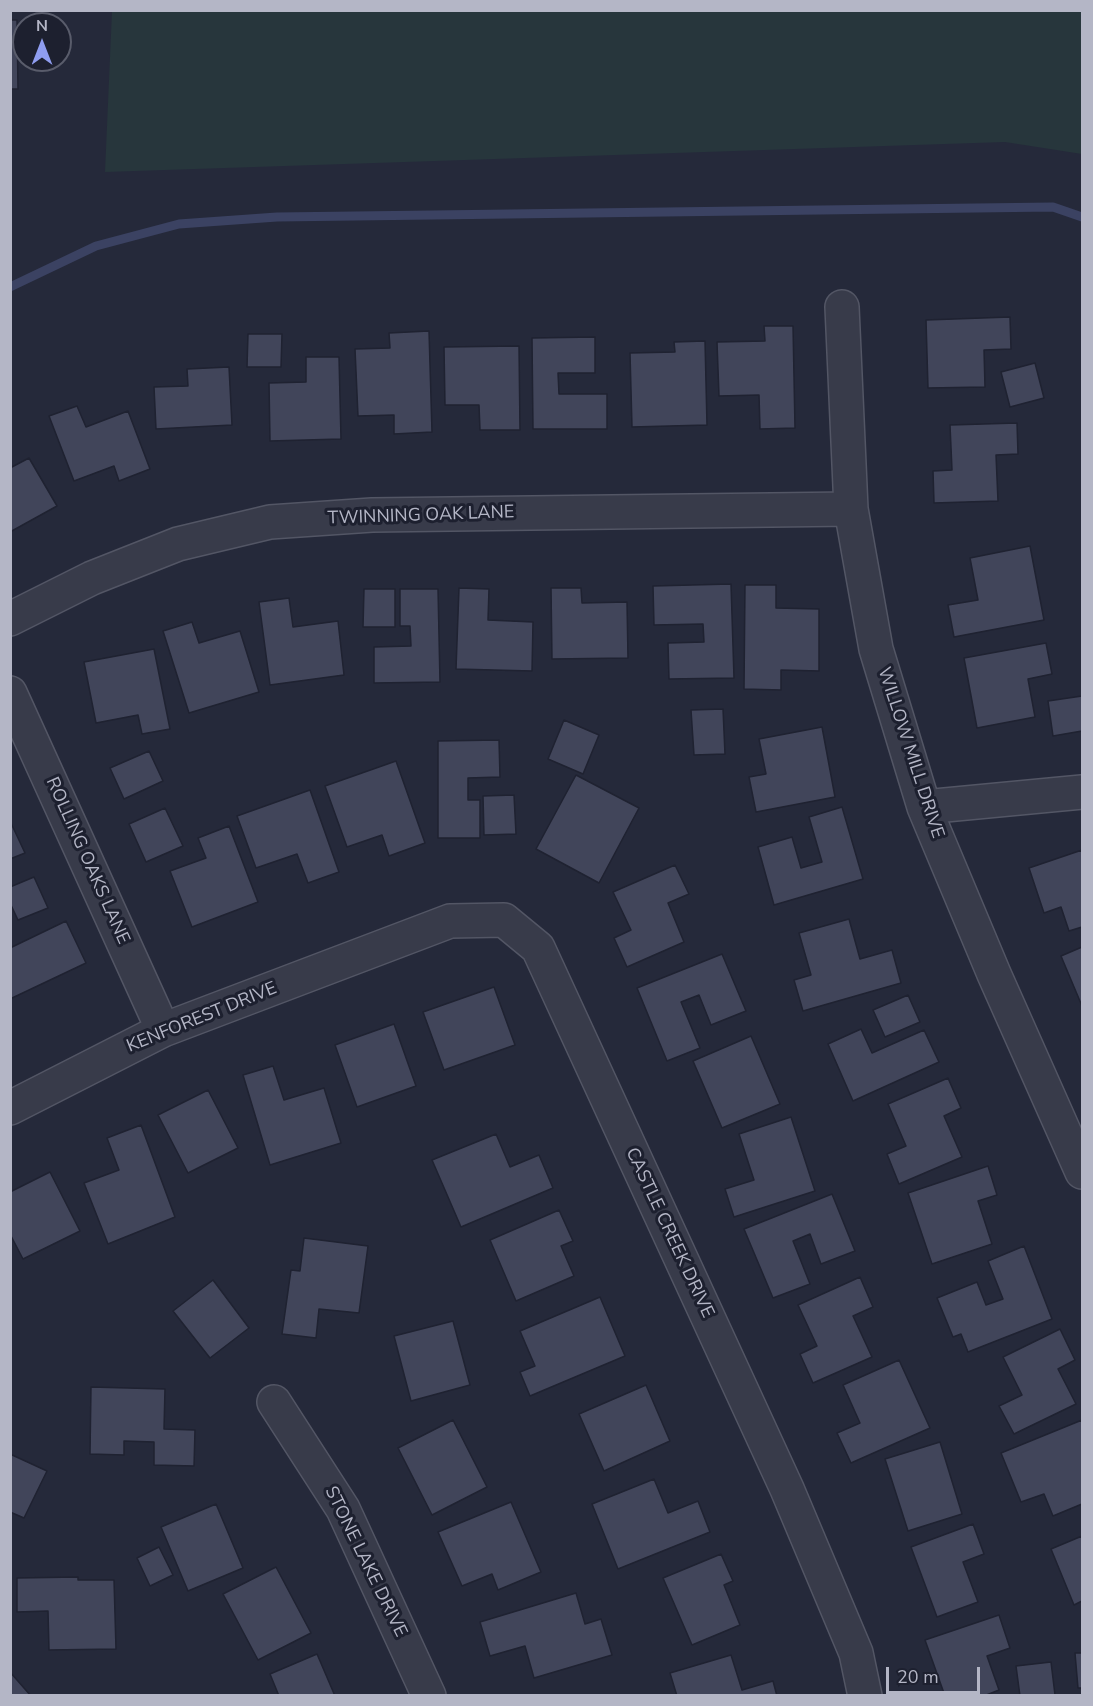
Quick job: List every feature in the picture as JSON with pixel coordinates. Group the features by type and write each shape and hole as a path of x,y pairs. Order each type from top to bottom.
{"street":[{"name":"WILLOW MILL DRIVE","path":"842,307 851,509 876,649 924,807 994,974 1083,1172"},
{"name":"TWINNING OAK LANE","path":"10,619 92,578 178,544 270,522 372,514 851,509"},
{"name":"ROLLING OAKS LANE","path":"10,693 163,1030"},
{"path":"924,807 1083,792"},
{"name":"CASTLE CREEK DRIVE","path":"364,954 450,921 504,920 538,948 787,1489 856,1653 865,1695"},
{"name":"KENFOREST DRIVE","path":"10,1108 163,1030 364,954"},
{"name":"STONE LAKE DRIVE","path":"274,1402 343,1509 429,1695"}],"shaded area":[{"path":"112,11 1082,11 1082,154 1005,142 105,172"}],"building":[{"path":"10,20 12,20 12,72 18,72 18,89 10,89"},
{"path":"1010,317 1011,349 984,350 985,387 928,388 926,320"},
{"path":"764,326 793,326 795,428 760,429 759,395 719,396 717,342 765,341"},
{"path":"429,331 432,432 394,434 394,415 358,416 355,349 390,348 389,333"},
{"path":"248,334 282,334 281,367 247,367"},
{"path":"595,337 595,373 558,373 559,394 607,394 607,429 533,429 532,338"},
{"path":"705,341 707,425 632,427 630,353 675,352 674,342"},
{"path":"519,346 520,430 480,430 479,405 445,405 444,347"},
{"path":"306,357 339,357 341,439 270,441 269,383 306,382"},
{"path":"1035,363 1044,398 1010,407 1001,372"},
{"path":"229,367 232,425 156,429 154,387 188,386 187,369"},
{"path":"77,406 86,427 128,411 150,469 119,481 114,466 74,481 49,416"},
{"path":"1017,423 1018,454 996,455 998,501 934,503 933,471 952,470 950,425"},
{"path":"29,458 57,506 10,532 10,468"},
{"path":"1030,546 1044,620 954,637 948,605 978,600 970,558"},
{"path":"731,584 734,678 669,679 668,643 704,642 703,624 654,625 653,586"},
{"path":"745,585 776,585 776,608 819,609 819,671 781,670 781,690 744,689"},
{"path":"459,588 489,589 488,620 533,622 532,671 456,669"},
{"path":"551,588 581,588 582,603 627,602 628,658 552,659"},
{"path":"364,589 395,589 395,627 363,627"},
{"path":"400,589 438,589 440,682 374,683 374,647 411,646 410,626 400,626"},
{"path":"289,598 293,627 338,621 344,675 270,685 259,602"},
{"path":"192,622 199,643 240,631 259,692 189,713 163,631"},
{"path":"1046,643 1052,674 1028,679 1035,717 977,728 964,658"},
{"path":"154,649 170,729 142,734 138,715 96,723 84,662"},
{"path":"1082,696 1082,731 1053,736 1048,701"},
{"path":"723,709 725,754 694,755 691,710"},
{"path":"564,720 599,735 583,774 548,759"},
{"path":"822,727 835,797 756,812 749,777 766,774 759,739"},
{"path":"499,740 500,777 468,778 468,800 480,800 480,838 438,838 438,741"},
{"path":"149,751 163,781 124,799 110,768"},
{"path":"396,761 425,843 389,856 382,835 347,847 325,786"},
{"path":"576,775 639,808 599,883 536,849"},
{"path":"310,790 339,872 308,883 297,854 256,868 237,816"},
{"path":"514,795 516,834 484,835 483,796"},
{"path":"842,807 863,879 774,905 758,847 792,837 801,868 822,862 809,817"},
{"path":"165,808 183,846 146,862 129,824"},
{"path":"10,821 25,853 10,859"},
{"path":"229,826 258,902 192,927 170,871 206,858 198,838"},
{"path":"1082,850 1082,927 1069,931 1061,907 1044,913 1029,868"},
{"path":"675,865 689,894 668,903 684,942 627,967 614,938 631,930 613,892"},
{"path":"34,877 48,908 18,920 10,903 10,887"},
{"path":"849,919 860,959 892,950 901,983 803,1011 794,980 811,975 799,933"},
{"path":"66,921 86,963 10,999 10,948"},
{"path":"1082,947 1082,1006 1061,956"},
{"path":"722,954 746,1011 711,1025 699,995 681,1002 700,1048 667,1061 637,988"},
{"path":"494,987 515,1045 444,1070 423,1012"},
{"path":"908,995 920,1022 885,1037 873,1010"},
{"path":"394,1024 416,1086 357,1107 335,1045"},
{"path":"861,1029 872,1053 924,1030 939,1062 853,1101 828,1044"},
{"path":"751,1036 780,1104 722,1128 693,1061"},
{"path":"273,1066 284,1100 324,1088 341,1143 270,1165 243,1075"},
{"path":"948,1078 961,1108 944,1116 962,1157 899,1184 887,1154 906,1146 888,1104"},
{"path":"208,1090 238,1148 188,1173 158,1115"},
{"path":"791,1117 815,1191 734,1217 725,1189 754,1180 739,1134"},
{"path":"141,1125 175,1217 108,1244 84,1183 119,1170 107,1138"},
{"path":"496,1134 510,1167 539,1155 553,1188 461,1227 432,1160"},
{"path":"988,1166 997,1195 978,1201 992,1244 932,1264 908,1193"},
{"path":"50,1172 80,1231 23,1259 10,1234 10,1192"},
{"path":"832,1194 855,1251 821,1264 810,1234 793,1241 810,1284 773,1298 744,1229"},
{"path":"559,1210 573,1241 561,1246 574,1276 516,1301 490,1240"},
{"path":"304,1238 368,1246 359,1313 319,1309 316,1338 282,1334 291,1270 300,1271"},
{"path":"1024,1246 1052,1319 968,1352 961,1334 953,1337 937,1298 977,1282 986,1305 1003,1299 988,1261"},
{"path":"860,1277 873,1307 853,1316 872,1357 813,1383 800,1354 817,1346 798,1305"},
{"path":"213,1280 249,1328 210,1358 173,1311"},
{"path":"600,1297 625,1356 530,1396 520,1372 535,1366 520,1331"},
{"path":"453,1321 470,1385 411,1401 394,1336"},
{"path":"1060,1329 1075,1360 1058,1369 1076,1404 1014,1434 999,1406 1022,1395 1003,1357"},
{"path":"899,1360 930,1428 851,1463 837,1433 860,1423 843,1385"},
{"path":"646,1385 670,1441 604,1471 579,1414"},
{"path":"91,1387 165,1389 164,1429 195,1430 194,1466 154,1465 154,1442 124,1441 124,1455 90,1454"},
{"path":"453,1420 487,1487 432,1515 398,1448"},
{"path":"1082,1420 1082,1504 1053,1516 1044,1494 1021,1502 1001,1453"},
{"path":"940,1442 962,1514 908,1531 885,1459"},
{"path":"10,1454 47,1471 24,1518 10,1512"},
{"path":"654,1479 668,1513 698,1501 710,1532 618,1569 592,1504"},
{"path":"511,1502 541,1572 498,1590 492,1574 462,1586 438,1532"},
{"path":"216,1504 243,1568 188,1591 161,1527"},
{"path":"973,1524 984,1554 963,1562 978,1602 937,1617 911,1547"},
{"path":"1082,1536 1082,1601 1074,1605 1051,1549"},
{"path":"159,1547 173,1575 150,1586 137,1558"},
{"path":"721,1554 733,1581 724,1585 740,1625 692,1645 663,1578"},
{"path":"276,1567 311,1633 258,1660 223,1594"},
{"path":"78,1577 78,1580 114,1580 116,1649 49,1650 48,1611 17,1612 17,1578"},
{"path":"576,1593 585,1624 601,1619 612,1655 534,1678 525,1646 490,1656 480,1622"},
{"path":"999,1615 1010,1648 987,1656 999,1690 984,1696 945,1696 925,1640"},
{"path":"1075,1653 1082,1653 1082,1688 1078,1688"},
{"path":"317,1654 335,1696 279,1696 270,1674"},
{"path":"731,1655 742,1690 773,1681 777,1696 677,1696 670,1673"},
{"path":"1051,1662 1055,1695 1020,1696 1016,1666"},
{"path":"10,1672 31,1696 10,1696"}],"waterway":[{"path":"10,287 96,246 179,224 277,217 1053,207 1082,217"}]}
